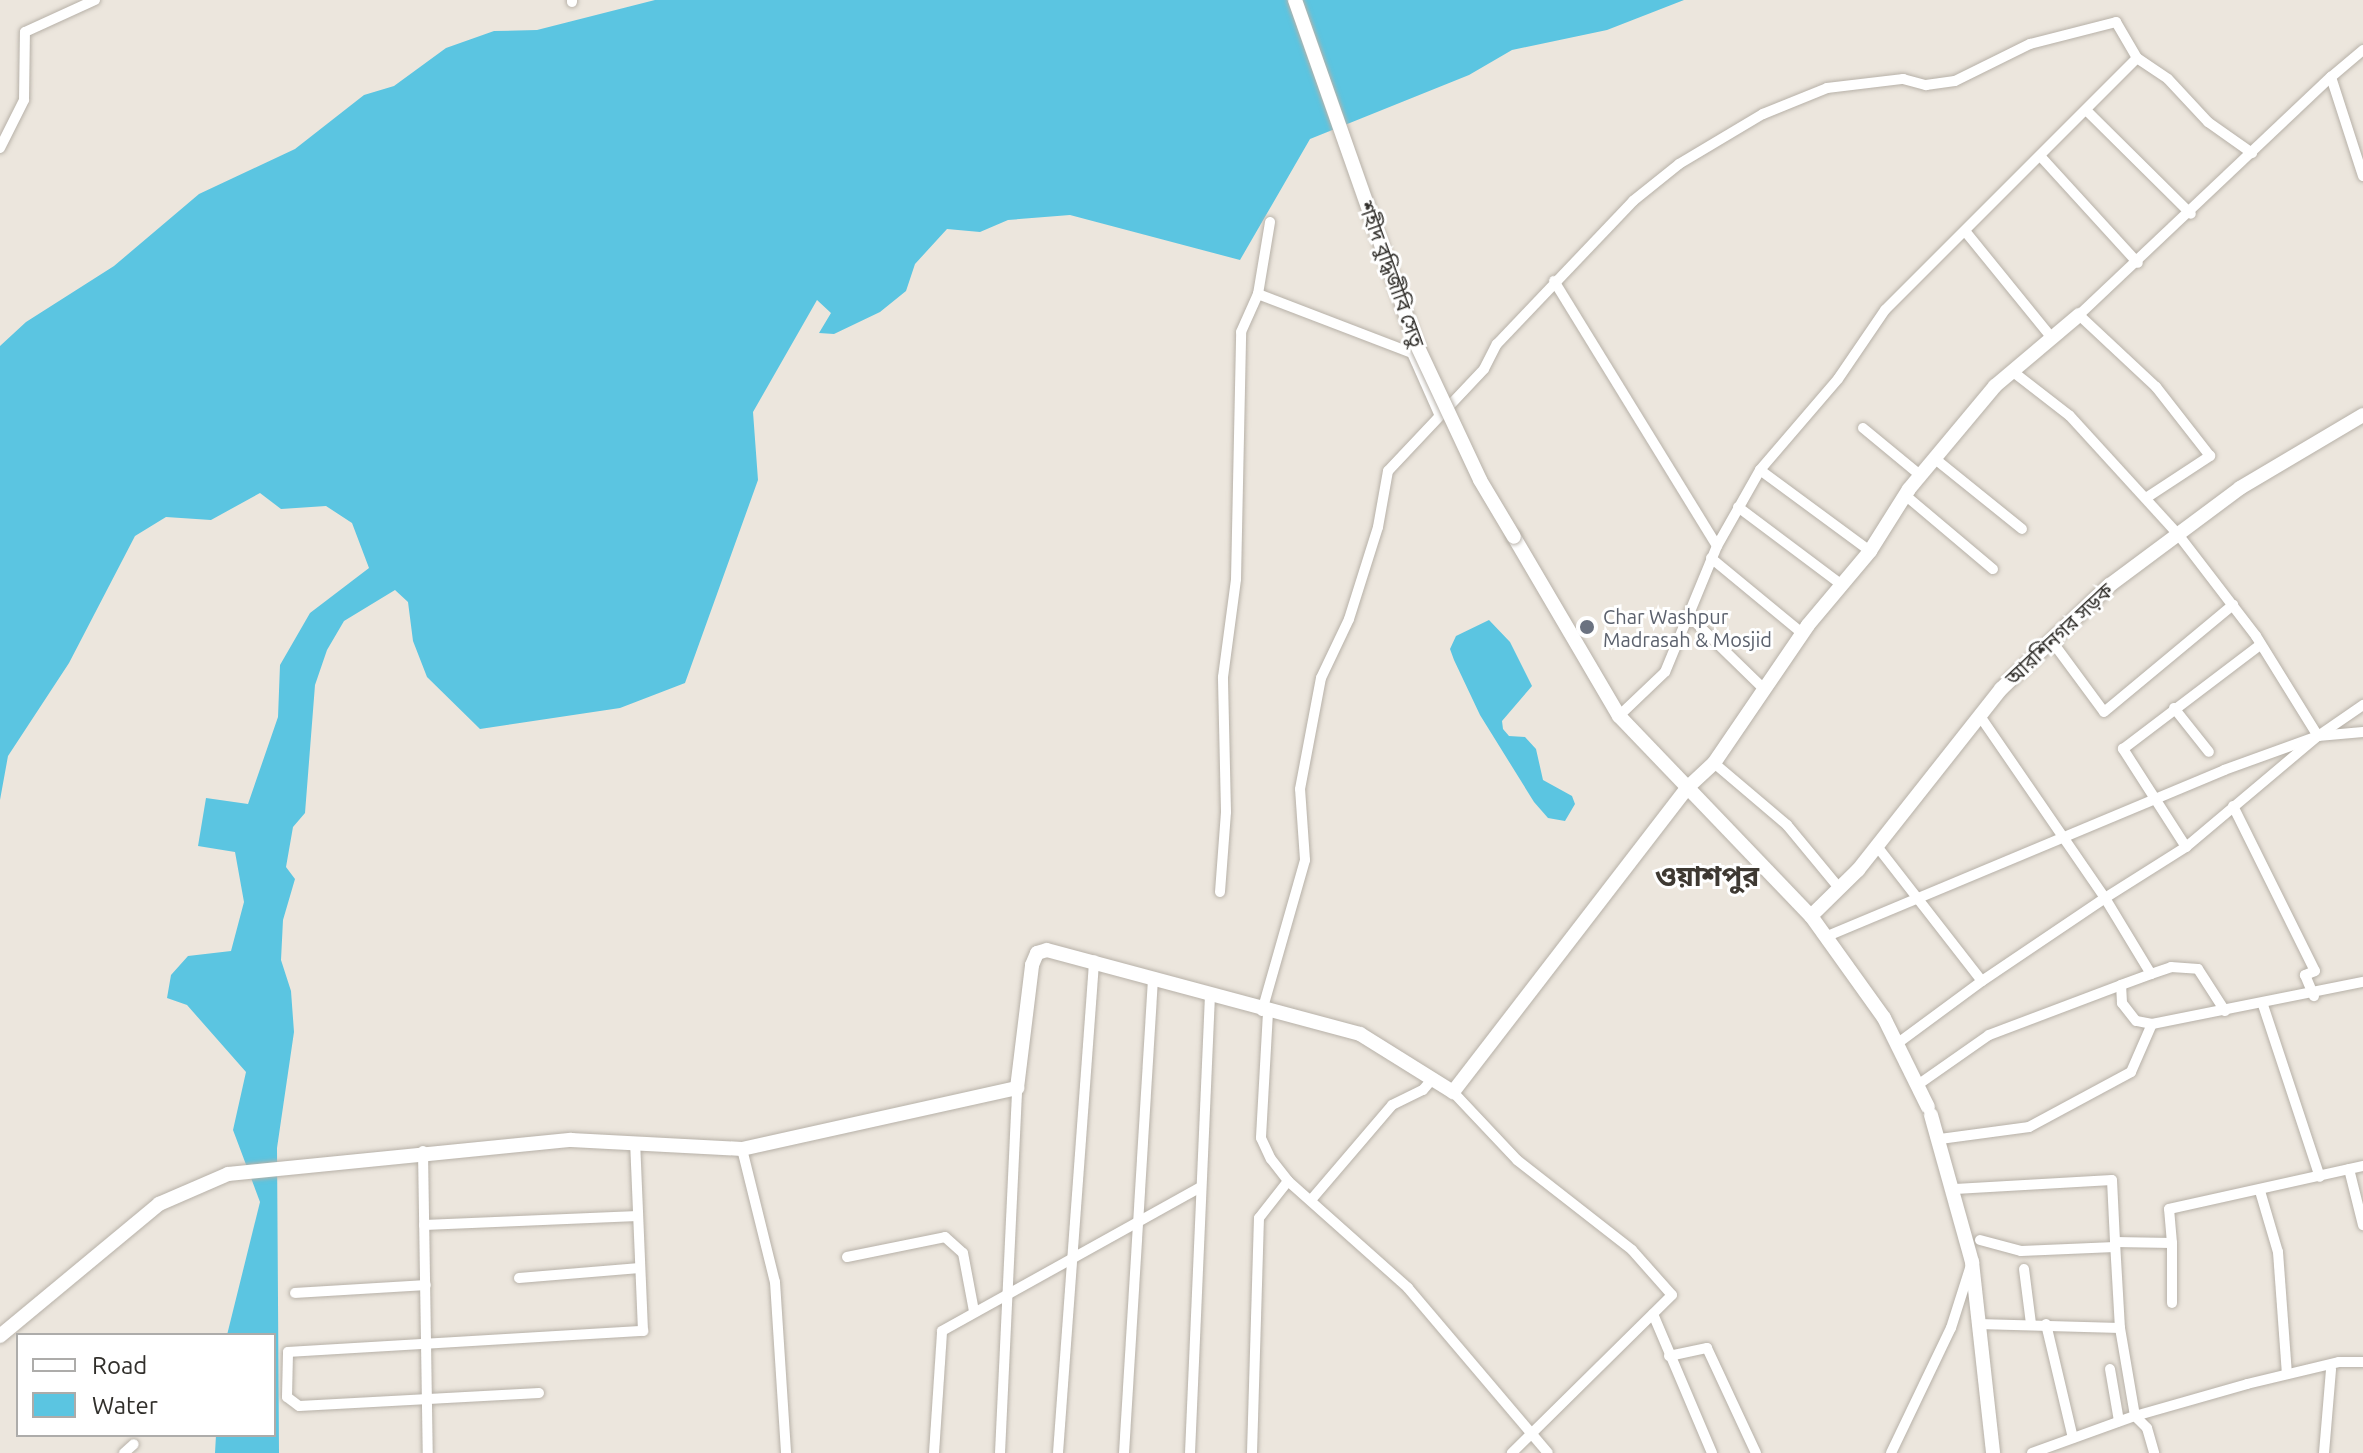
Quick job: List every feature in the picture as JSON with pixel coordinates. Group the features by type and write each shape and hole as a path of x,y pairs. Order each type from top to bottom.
{"street":[{"name":"শহীদ বুদ্ধিজীবি সেতু","path":"1295,0 1415,341 1480,480 1619,716 1811,916 1898,1043 1919,1084 1955,1189 1972,1262 1993,1453"},
{"path":"0,148 24,100 25,32 86,1"},
{"path":"1548,1453 1534,1430 1408,1288 1288,1181 1261,1138 1265,1012 1305,860 1300,789 1321,678 1349,619 1378,527 1388,471 1484,369 1497,344 1554,281 1679,164 1763,114 1827,88 1903,79 1926,85 1955,81 2030,44 2116,22 2137,58 2168,79 2208,122 2252,153"},
{"path":"1453,1092 1686,789 1714,763 1802,633 1870,551 1905,495 1934,458 2012,371 2138,263 2363,50"},
{"path":"1619,716 1665,672 1690,617 1711,558 1760,470 1838,379 1885,310 2042,158 2137,58"},
{"path":"2331,77 2363,176"},
{"path":"2087,111 2191,214"},
{"path":"2042,158 2138,263"},
{"path":"1220,892 1226,812 1223,677 1236,579 1241,332 1258,294 1270,222"},
{"path":"1965,231 2052,338"},
{"path":"1554,281 1717,546"},
{"path":"1258,294 1412,353 1439,414"},
{"path":"2079,315 2156,387 2210,456 2146,498"},
{"path":"2012,371 2070,416 2177,533 2233,605 2318,736"},
{"name":"আরশিনগর সড়ক","path":"1811,916 1840,889 1980,716 2051,640 2177,533 2317,439 2363,415"},
{"path":"1863,428 1920,475"},
{"path":"1934,458 2022,529"},
{"path":"1760,470 1870,551"},
{"path":"1905,495 1993,569"},
{"path":"1738,507 1842,585"},
{"path":"1711,558 1802,633"},
{"path":"2051,640 2104,712 2233,605"},
{"path":"1690,617 1764,689"},
{"path":"2186,847 2123,749 2260,645"},
{"path":"1898,1043 1982,981 2186,847 2318,736 2363,705"},
{"path":"2174,708 2209,752"},
{"path":"1980,716 2065,837 2151,974"},
{"path":"1830,935 2318,736 2363,732"},
{"path":"1714,763 1787,825 1840,889"},
{"path":"2233,806 2271,873 2315,971 2305,975 2314,996"},
{"path":"1876,845 1920,896 1982,981"},
{"path":"1000,1453 1017,1088 1037,953 1047,950 1094,960 1265,1012 1360,1034 1453,1092 1517,1160 1642,1261 1672,1295 1512,1453"},
{"path":"1058,1453 1075,1255 1094,960"},
{"path":"1919,1084 2013,1023 2171,967 2198,969 2225,1011"},
{"path":"1124,1453 1153,978"},
{"path":"2121,985 2122,1003 2136,1021 2152,1024 2314,996 2363,982"},
{"path":"1190,1453 1205,1211 1199,1188 1210,996"},
{"path":"2263,1005 2320,1177"},
{"path":"1940,1139 2029,1127 2131,1072 2152,1024"},
{"path":"1311,1200 1392,1105 1423,1090 1433,1078"},
{"path":"0,1336 159,1204 228,1174 423,1151 571,1140 742,1149 1017,1088"},
{"path":"539,1393 299,1406 287,1397 286,1367 288,1352 427,1341 643,1331 635,1144"},
{"path":"742,1149 775,1282 786,1453"},
{"path":"423,1151 428,1453"},
{"path":"2172,1303 2169,1209 2363,1166"},
{"path":"2349,1169 2363,1225"},
{"path":"1955,1189 2112,1180 2120,1328 2135,1416 2147,1428 2154,1453"},
{"path":"1252,1453 1259,1218 1288,1181"},
{"path":"934,1453 942,1331 1010,1289 1138,1225 1199,1188"},
{"path":"2260,1191 2278,1252 2287,1374"},
{"path":"424,1225 638,1216"},
{"path":"847,1257 945,1237 963,1253 974,1311"},
{"path":"1980,1240 2021,1251 2172,1243"},
{"path":"1891,1453 1951,1328 1972,1262"},
{"path":"519,1278 640,1268"},
{"path":"2024,1269 2031,1324"},
{"path":"295,1293 426,1285"},
{"path":"1653,1314 1712,1453"},
{"path":"1978,1324 2120,1328"},
{"path":"2046,1324 2073,1438"},
{"path":"1669,1356 1707,1348 1756,1453"},
{"path":"2032,1453 2063,1448 2073,1438 2135,1416 2287,1374 2339,1362 2363,1362"},
{"path":"2110,1369 2119,1421"},
{"path":"2324,1453 2331,1369"},
{"path":"124,1453 134,1444"}],"water":[{"path":"655,0 1684,0 1607,30 1512,50 1469,75 1310,139 1240,260 1070,215 1008,220 980,232 947,229 915,264 906,291 880,312 834,334 819,333 831,313 817,300 753,412 758,480 685,683 620,708 480,729 427,677 413,641 408,602 395,590 344,621 327,650 315,685 305,813 293,827 286,867 295,879 283,920 281,960 291,991 294,1032 277,1148 279,1453 215,1453 216,1437 276,1437 276,1333 227,1333 260,1202 233,1130 246,1072 187,1005 167,998 171,975 188,956 231,951 244,902 235,852 198,846 206,798 248,804 278,717 280,665 310,613 369,568 352,523 326,506 281,509 260,493 211,520 166,517 135,536 69,663 8,756 0,800 0,346 26,322 114,266 199,194 295,149 364,95 394,86 446,48 494,31 537,30"},
{"path":"1489,620 1510,642 1532,686 1502,721 1503,729 1509,736 1525,737 1536,749 1543,780 1572,796 1575,804 1565,821 1548,818 1534,802 1480,715 1454,660 1450,649 1456,636"}],"place":[{"name":"Char Washpur Madrasah & Mosjid","path":"1587,627"}],"district":[{"name":"ওয়াশপুর","path":"1707,876"}]}
